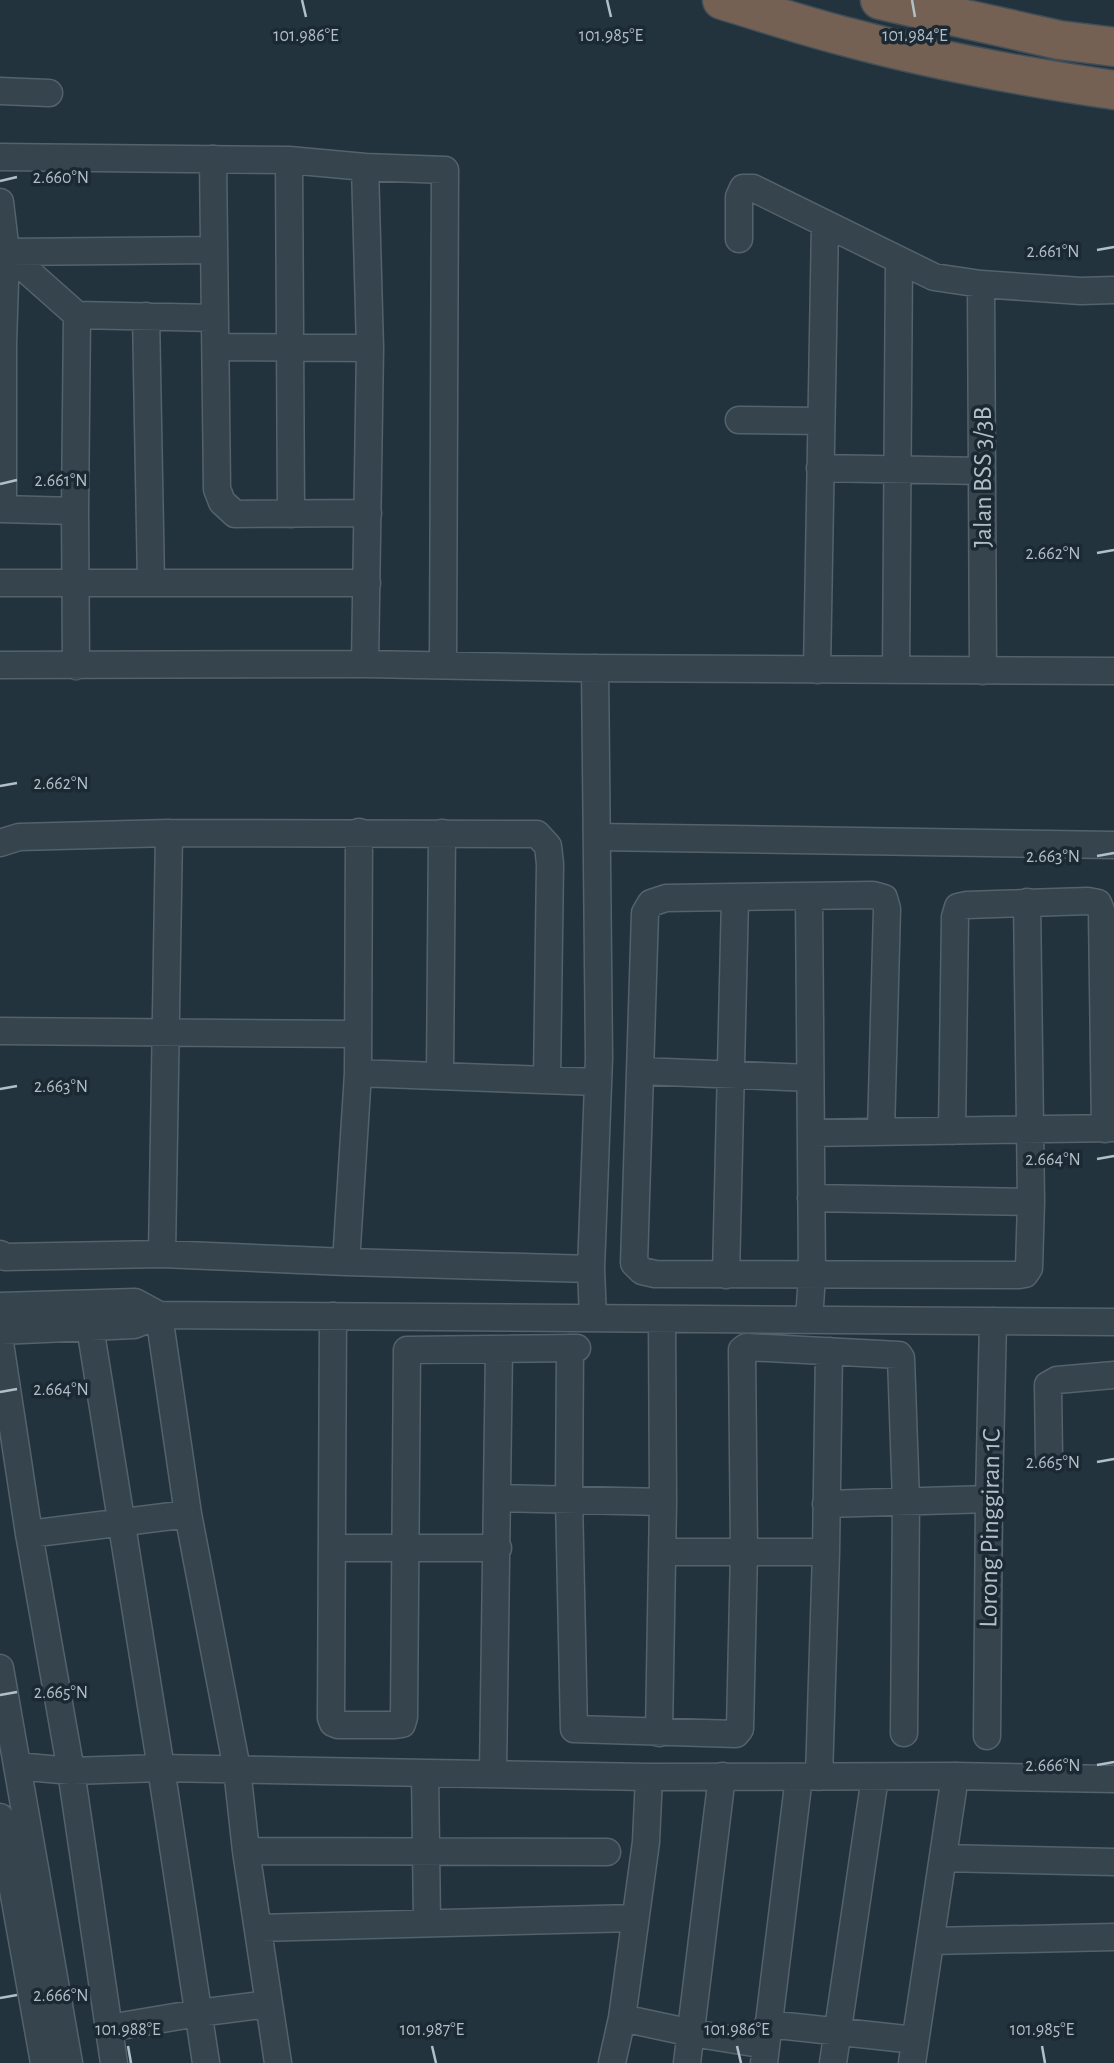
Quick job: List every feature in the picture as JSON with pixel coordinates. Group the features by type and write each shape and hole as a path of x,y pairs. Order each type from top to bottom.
{"highway":[{"path":"722,0 850,38 945,61 1042,80 1114,90"},
{"path":"880,0 1059,40 1114,47"}],"street":[{"path":"0,91 50,93"},
{"path":"0,157 289,160 365,167 445,170 443,665"},
{"path":"213,159 217,489 222,502 235,514 368,513"},
{"path":"289,160 291,514"},
{"path":"365,167 370,348 365,664"},
{"path":"739,239 739,197 743,188 753,188 934,277 981,284 1081,291 1114,290"},
{"path":"0,202 6,252 1,344 1,509 75,511"},
{"path":"817,670 825,224"},
{"path":"6,252 214,250"},
{"path":"6,252 77,315 215,318"},
{"path":"896,670 900,260"},
{"name":"Jalan BSS 3/3B","path":"981,284 983,671"},
{"path":"76,666 77,315"},
{"path":"146,316 151,583"},
{"path":"217,347 370,348"},
{"path":"739,420 821,421"},
{"path":"820,468 982,471"},
{"path":"0,583 367,583"},
{"path":"0,666 365,664 1114,671"},
{"path":"593,1318 598,1082 595,668"},
{"path":"346,1262 358,1073 359,832"},
{"path":"162,1254 169,833"},
{"path":"0,844 19,837 169,833 537,834 548,846 550,864 547,1080"},
{"path":"440,1076 442,833"},
{"path":"597,837 1114,845"},
{"path":"881,1132 887,909 884,898 873,895 666,898 651,902 645,913 634,1264 642,1271 655,1274 812,1276 1025,1274 1029,1268 1031,1202 1027,902"},
{"path":"809,897 812,1276 809,1320"},
{"path":"726,1275 735,899"},
{"path":"811,1133 1029,1130 1109,1128 1102,913 1098,903 1027,902 958,907 955,917 953,1131"},
{"path":"0,1031 358,1034"},
{"path":"641,1071 810,1078"},
{"path":"358,1073 598,1082"},
{"path":"811,1199 1031,1202"},
{"path":"0,1254 5,1257 162,1254 592,1269"},
{"path":"0,1306 135,1301 159,1315"},
{"path":"159,1315 188,1514 237,1769 246,1851 278,2063"},
{"path":"0,1331 134,1325 159,1315 1114,1322"},
{"path":"333,1317 333,1723 402,1724 404,1717 407,1350 574,1348 569,1499 574,1729 736,1734 740,1729 744,1552 742,1350 746,1347 901,1357 906,1501 904,1733"},
{"path":"659,1733 663,1502 662,1319"},
{"name":"Lorong Pinggiran 1C","path":"986,1736 993,1321"},
{"path":"90,1327 206,2063"},
{"path":"493,1773 499,1350"},
{"path":"766,2044 809,1777 826,1552 829,1351"},
{"path":"1,1353 29,1534 71,1771 114,2063"},
{"path":"1049,1456 1048,1385 1057,1380 1114,1375"},
{"path":"498,1498 663,1502"},
{"path":"826,1504 989,1499"},
{"path":"29,1534 188,1514"},
{"path":"332,1548 498,1548"},
{"path":"662,1552 826,1552"},
{"path":"0,1668 69,2063"},
{"path":"17,1766 71,1771 161,1768 649,1777 954,1776 1114,1779"},
{"path":"425,1773 426,1923"},
{"path":"687,2063 722,1776"},
{"path":"622,2018 692,2033 766,2044 839,2031 914,2052 954,1776"},
{"path":"612,2063 622,2018 646,1842 649,1777"},
{"path":"833,2063 875,1777"},
{"path":"0,1817 44,2063"},
{"path":"246,1851 607,1852"},
{"path":"943,1858 1114,1862"},
{"path":"258,1928 635,1918"},
{"path":"931,1941 1114,1937"},
{"path":"108,2028 198,2012 269,2004"}]}
